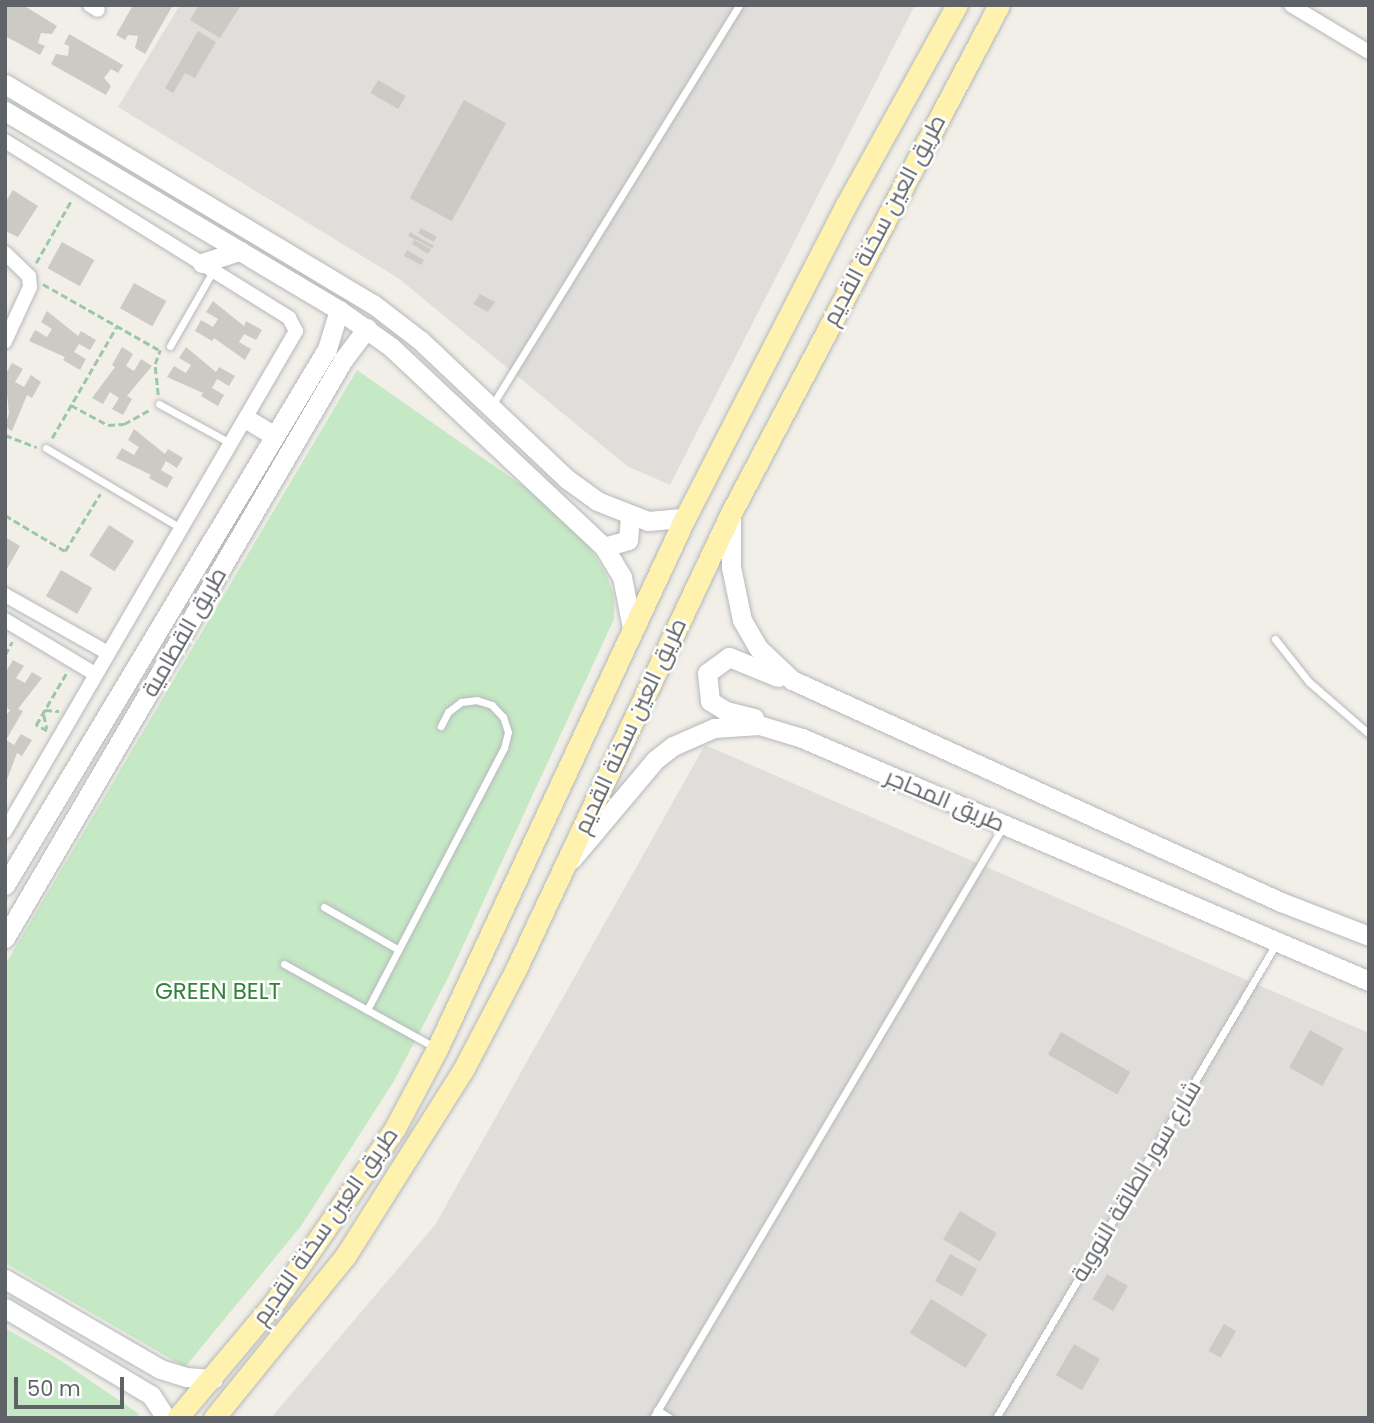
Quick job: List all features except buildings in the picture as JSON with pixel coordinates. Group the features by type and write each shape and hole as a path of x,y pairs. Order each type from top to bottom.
{"main road":[{"name":"طريق العين سخنة القديم","path":"177,1418 213,1379 338,1216 395,1128 437,1049 685,518 846,205 957,5"},
{"name":"طريق العين سخنة القديم","path":"214,1418 346,1255 407,1164 468,1059 561,873 731,513 999,5"}],"street":[{"path":"1291,5 1369,52"},
{"path":"5,84 373,304 420,340 581,490 630,517 648,521 685,518"},
{"path":"5,111 367,328 604,547 628,594 632,628"},
{"path":"5,141 289,318 296,331 248,420 95,674 5,831"},
{"path":"208,267 240,251"},
{"path":"5,253 29,276 30,287 5,341"},
{"name":"طريق القطامية","path":"5,885 327,349 339,310"},
{"name":"طريق القطامية","path":"6,935 348,352 367,328"},
{"path":"248,420 275,436"},
{"name":"طريق المحاجر","path":"731,513 731,567 742,621 768,660 805,688 1281,902 1369,936"},
{"path":"604,547 628,540 630,517"},
{"path":"5,595 108,653"},
{"path":"5,620 95,674"},
{"path":"781,730 717,708 706,692 707,673 720,660 738,658 805,688"},
{"name":"طريق المحاجر","path":"561,873 655,760 673,746 726,726 781,730 1276,944 1369,981"},
{"path":"5,1279 160,1369 186,1377 213,1379"},
{"path":"5,1308 151,1395 166,1418"}],"lane":[{"path":"491,407 739,5"},
{"path":"170,346 208,267"},
{"path":"159,404 233,445"},
{"path":"46,448 183,528"},
{"path":"1275,639 1309,682 1369,734"},
{"path":"367,1010 505,748 508,732 503,717 492,705 477,700 461,702 448,712 441,726"},
{"path":"670,1418 655,1414 1004,825"},
{"path":"324,907 399,950"},
{"name":"شارع سور الطاقة النووية","path":"996,1418 1276,944"},
{"path":"284,964 437,1049"}],"path":[{"path":"79,187 29,276 160,350"},
{"path":"5,435 46,448 117,326"},
{"path":"71,405 116,426 159,404 155,364 160,350 170,346"},
{"path":"5,515 65,551 106,484"},
{"path":"44,713 48,732 36,725 73,661"}],"shaded area":[{"path":"180,5 915,5 670,485 627,466 398,278 118,107"},
{"path":"705,745 1369,1033 1369,1418 271,1418 435,1225"}],"green space":[{"name":"GREEN BELT","path":"357,370 573,521 606,574 614,596 614,619 449,976 394,1081 301,1226 185,1367 5,1263 5,965"},
{"path":"5,1328 60,1360 139,1414 136,1418 5,1418"}]}
